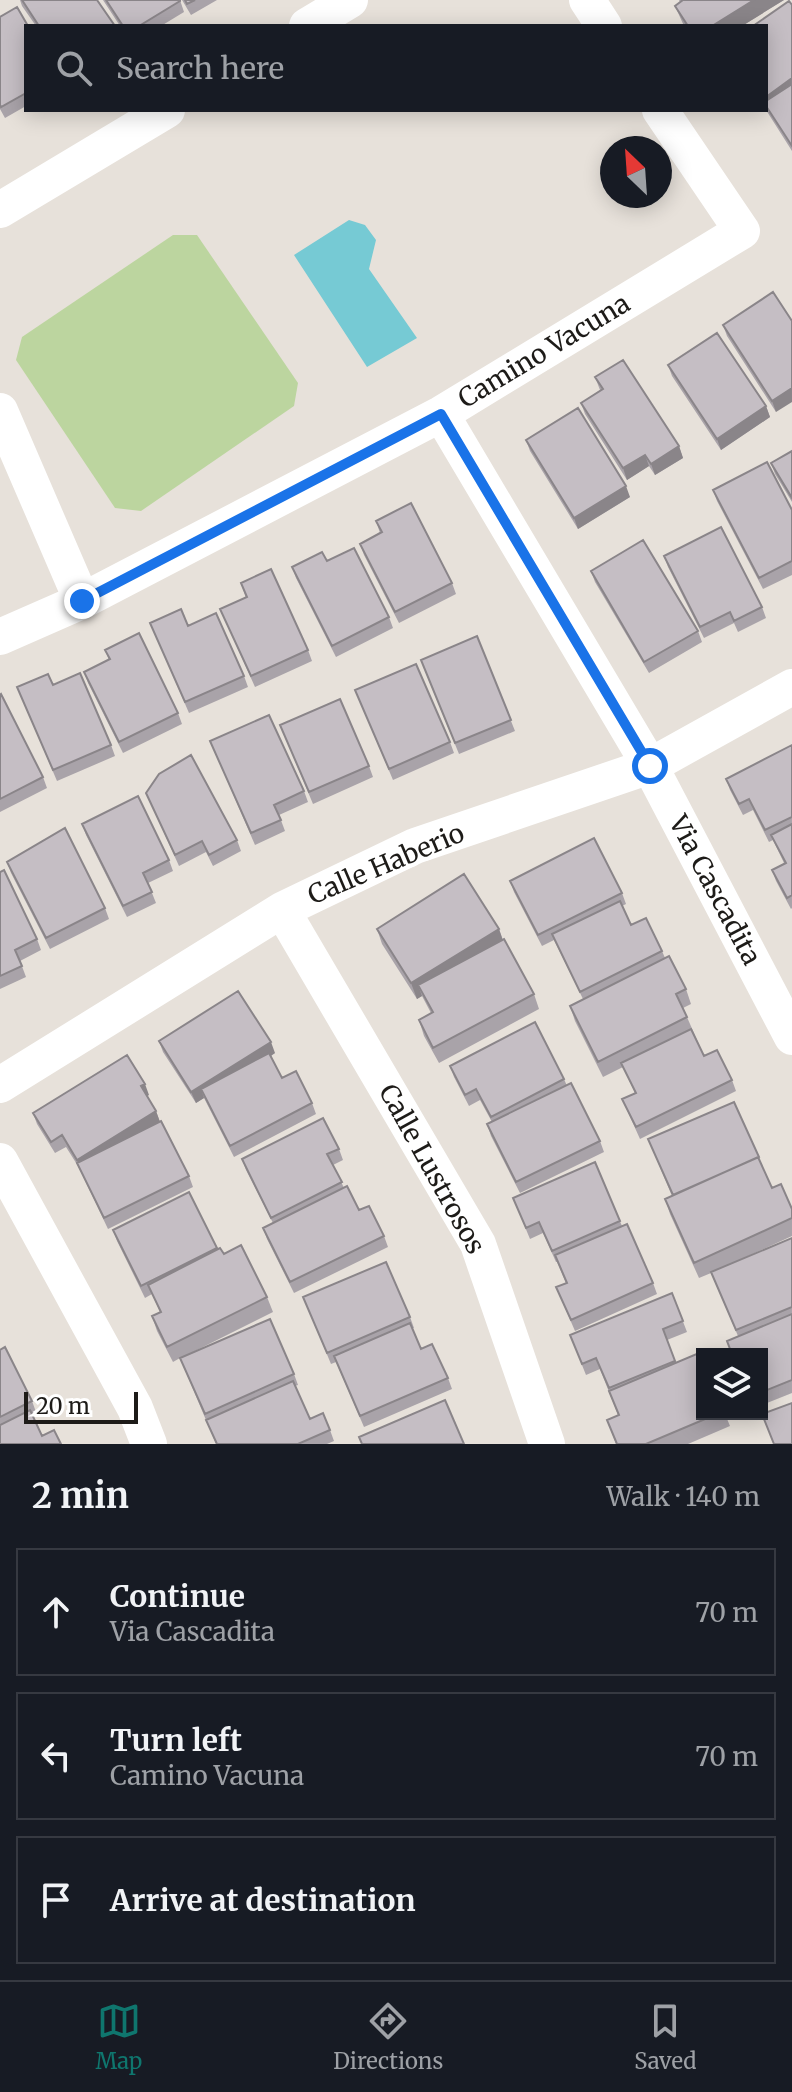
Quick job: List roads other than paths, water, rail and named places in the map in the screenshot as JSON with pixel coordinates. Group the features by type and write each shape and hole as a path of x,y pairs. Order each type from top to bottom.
{"street":[{"path":"310,24 350,0"},
{"path":"587,0 603,24"},
{"path":"0,210 164,112"},
{"name":"Camino Vacuna","path":"0,637 82,601 441,414 742,231 661,112"},
{"path":"0,411 82,601"},
{"name":"Via Cascadita","path":"441,414 650,766 792,1037"},
{"name":"Calle Haberio","path":"0,1085 282,910 415,846 650,766 792,687"},
{"name":"Calle Lustrosos","path":"282,910 478,1244 547,1444"},
{"path":"0,1161 135,1408 149,1444"}],"water":[{"path":"349,220 365,225 376,240 369,269 417,338 367,367 294,255"}]}
